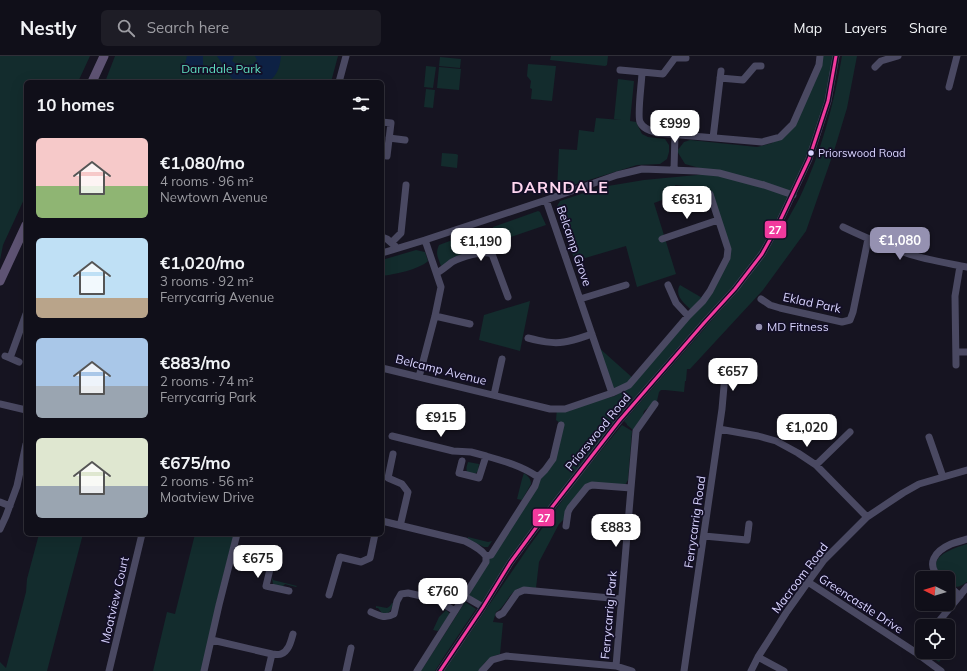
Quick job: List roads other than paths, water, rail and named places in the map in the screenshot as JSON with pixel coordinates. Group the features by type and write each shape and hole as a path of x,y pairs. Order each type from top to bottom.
{"main road":[{"path":"93,80 104,56"},
{"path":"0,280 24,231"}],"street":[{"path":"340,80 346,56"},
{"path":"642,72 639,115 640,122 647,130 657,133 762,142 780,137 792,124 819,65 820,56"},
{"name":"Priorswood Road","path":"440,671 483,607 510,563 619,421 735,289 762,254 793,195 809,159 822,121 832,83 836,56"},
{"path":"875,67 881,61 898,56"},
{"path":"949,87 957,56"},
{"path":"620,70 663,74 674,58 686,58"},
{"path":"714,138 720,74 743,80 755,66 761,66"},
{"path":"384,122 391,123 387,156 384,155"},
{"path":"674,170 675,134"},
{"path":"389,138 405,140"},
{"path":"384,252 546,200 617,174 642,169 719,173 764,185 793,195"},
{"path":"392,242 401,232 406,185"},
{"name":"Belcamp Avenue","path":"384,368 550,409 564,409 612,393 629,385 688,316 703,301 710,291 727,258 728,249 710,194"},
{"name":"Belcamp Grove","path":"546,200 612,393"},
{"path":"662,239 718,220"},
{"path":"843,227 868,239 907,254 964,266 955,296 956,365"},
{"path":"384,238 392,242 397,249"},
{"name":"Eklad Park","path":"761,299 770,305 780,308 842,322 850,320 868,239"},
{"path":"419,376 435,316 441,286 425,240"},
{"path":"437,273 454,261 481,252 489,252 492,254 508,297"},
{"name":"Belcamp Grove","path":"580,299 626,285"},
{"path":"668,286 676,303 688,316"},
{"path":"435,316 470,324"},
{"path":"19,362 7,357 24,319"},
{"path":"528,338 548,342 564,342 592,334"},
{"path":"956,352 967,352"},
{"name":"Belcamp Avenue","path":"494,395 502,359"},
{"name":"Ferrycarrig Road","path":"684,671 726,375"},
{"path":"0,404 24,410"},
{"name":"Ferrycarrig Park","path":"616,666 636,431 655,404"},
{"path":"486,556 489,556 492,552 535,486 538,478 553,459 561,425"},
{"path":"719,429 776,441 798,453 816,465 866,517"},
{"path":"816,465 850,432"},
{"path":"392,436 453,451 471,452 486,456 518,466 532,473 538,478"},
{"path":"929,437 943,477"},
{"path":"0,529 17,486 24,453"},
{"path":"393,454 388,478 402,484 408,492 399,525"},
{"path":"462,461 459,473 479,478 486,456"},
{"name":"Macroom Road","path":"751,671 758,657 786,613 824,560 866,517 919,484 967,470"},
{"path":"566,526 570,508 588,487 592,485 631,488"},
{"path":"0,502 10,506"},
{"path":"384,521 465,541 475,546 486,556 486,562 417,671"},
{"path":"704,536 747,540 749,524"},
{"name":"Moatview Court","path":"109,671 142,536"},
{"path":"204,671 219,605 238,536"},
{"path":"329,595 340,557 361,562 370,558 375,536"},
{"path":"934,571 932,566 933,559 938,552 950,544 967,539"},
{"path":"234,550 260,555 267,558 271,565 266,586 289,592"},
{"name":"Greencastle Drive","path":"808,582 915,652"},
{"path":"941,619 967,587"},
{"path":"499,615 503,613 517,593 524,590 621,599"},
{"path":"955,591 960,596"},
{"path":"370,612 380,616 389,617 394,614 401,594 408,593 435,599 454,611"},
{"path":"464,596 483,607"},
{"path":"212,640 272,654 281,654 289,646 293,634"},
{"path":"346,671 351,648"},
{"path":"268,671 272,654"},
{"path":"482,671 492,660 506,656 616,666 632,671"},
{"path":"758,657 784,671"},
{"name":"Greencastle Drive","path":"925,659 941,671"}],"water":[{"path":"187,56 203,56 201,71 197,73 188,71 185,64"},
{"path":"217,56 234,56 232,61 239,65 244,65 253,64 257,60 255,56 281,56 278,71 270,80 233,80"}],"place":[{"name":"Priorswood Road","path":"811,153"},
{"name":"MD Fitness","path":"759,327"}],"district":[{"name":"DARNDALE","path":"560,187"}],"park label":[{"name":"Darndale Park","path":"221,69"}]}
